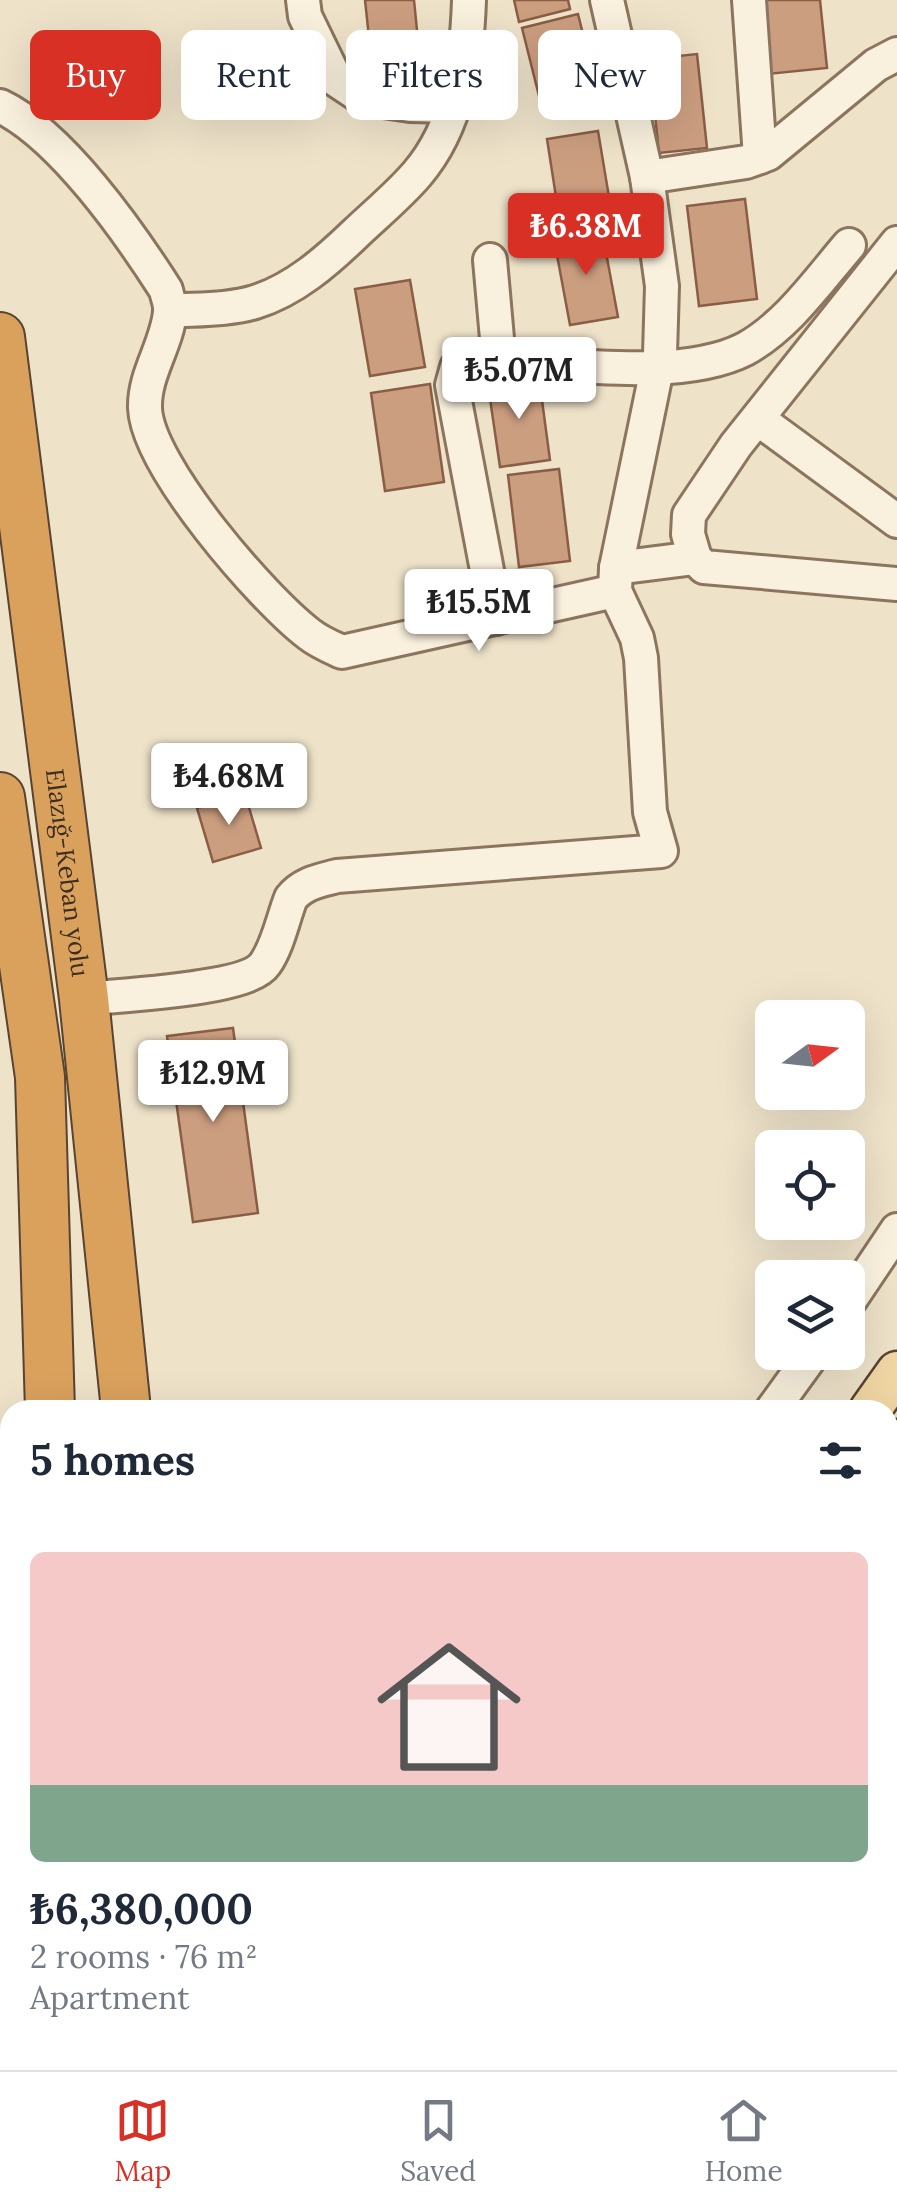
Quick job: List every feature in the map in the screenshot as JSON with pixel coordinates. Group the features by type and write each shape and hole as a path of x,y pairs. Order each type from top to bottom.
{"highway":[{"name":"Elazığ-Keban yolu","path":"0,337 84,999 125,1400"},
{"path":"0,797 40,1077 50,1400"},
{"path":"34,1400 48,1350"}],"main road":[{"path":"877,1400 897,1372"}],"street":[{"path":"303,0 305,16 336,80 346,87"},
{"path":"468,30 469,0"},
{"path":"84,999 226,983 253,974 265,965 298,889 337,876 661,851 650,812 638,638 616,579 658,368 662,286 647,177 607,0"},
{"path":"749,0 760,156"},
{"path":"647,177 746,162 760,156 788,140 876,64 897,54"},
{"path":"0,106 25,118 56,146 166,290 170,311 149,376 145,411 159,451 183,498 279,608 311,636 342,652 496,618 695,558"},
{"path":"170,311 250,304 312,272 418,173 448,120"},
{"path":"496,618 452,385 454,370 466,362 658,368 712,362 748,348 796,307 848,245"},
{"path":"896,246 758,419 689,515 688,534 695,558 704,567 897,584"},
{"path":"490,260 499,362"},
{"path":"758,419 897,521"},
{"path":"865,1278 897,1230"},
{"path":"779,1400 801,1370"}],"building":[{"path":"365,0 414,0 417,30 368,30"},
{"path":"514,0 568,0 570,9 519,22"},
{"path":"761,0 820,0 827,68 768,74"},
{"path":"578,14 582,30 538,30 538,92 522,28"},
{"path":"697,54 707,148 659,153 655,120 681,120 681,56"},
{"path":"598,131 613,221 561,229 547,139"},
{"path":"745,199 757,299 699,306 687,206"},
{"path":"602,231 618,317 570,325 554,239"},
{"path":"410,280 425,367 370,376 355,289"},
{"path":"539,378 550,460 500,467 488,385"},
{"path":"430,384 444,482 385,491 371,393"},
{"path":"559,469 570,561 519,567 508,475"},
{"path":"245,794 261,848 213,862 197,808"},
{"path":"233,1028 258,1213 193,1222 167,1036"}]}
